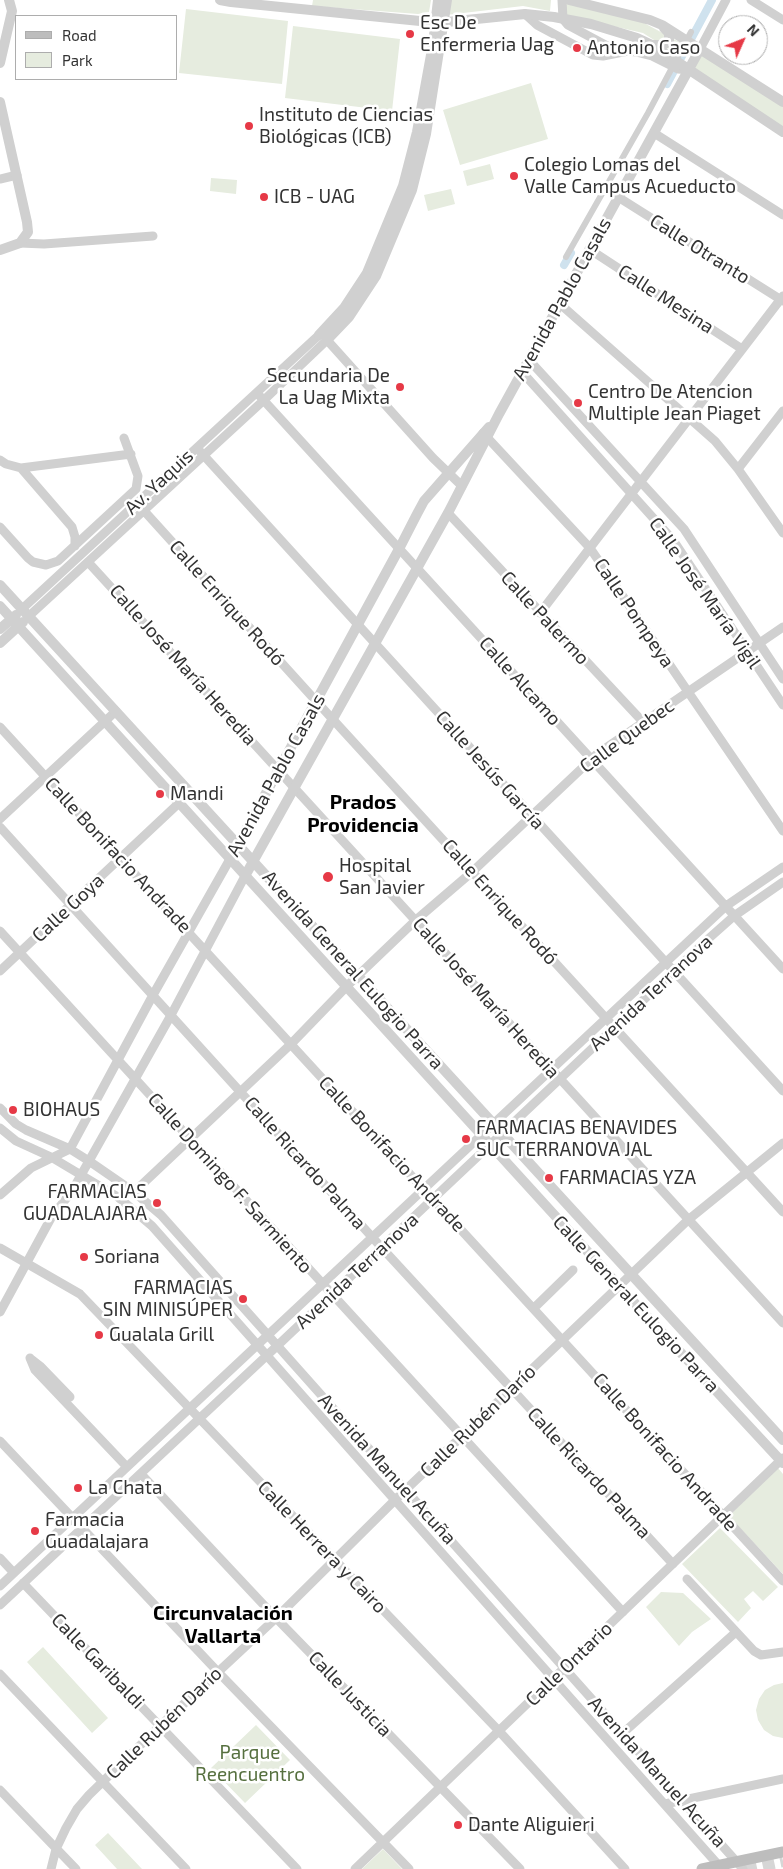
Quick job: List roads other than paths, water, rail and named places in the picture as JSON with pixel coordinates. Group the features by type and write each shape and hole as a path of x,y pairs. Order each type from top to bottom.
{"main road":[{"path":"702,1869 740,1865 783,1852"}],"street":[{"path":"0,63 3,34 12,11 9,0"},
{"path":"220,0 309,5 440,22 525,14 563,19 621,32 652,45 674,63"},
{"path":"438,0 440,22"},
{"path":"447,0 440,22 426,134 376,276 350,316 323,338 448,474 462,486"},
{"path":"562,0 563,19 573,29 611,48 652,56 690,70 783,132"},
{"path":"569,0 650,20 689,36 700,49 783,102"},
{"name":"Avenida Pablo Casals","path":"0,1312 51,1218 72,1191 170,1017 253,861 448,513 486,436 690,70 726,0"},
{"path":"751,0 783,20"},
{"path":"525,14 537,25 592,55 603,56 628,51"},
{"path":"652,45 663,45 669,41 669,33 662,25"},
{"path":"566,258 689,36"},
{"path":"0,102 28,232 20,243 0,250"},
{"path":"654,132 783,215"},
{"path":"0,179 17,175"},
{"name":"Calle Otranto","path":"618,197 782,299"},
{"path":"20,243 44,244 153,236"},
{"name":"Calle Mesina","path":"589,250 742,348"},
{"path":"540,613 742,348 782,299"},
{"path":"560,304 715,440 782,530"},
{"name":"Av. Yaquis","path":"26,613 137,503 257,393 323,338"},
{"name":"Av. Yaquis","path":"26,613 88,562 204,456 264,400 323,338"},
{"name":"Calle José María Vigil","path":"529,360 684,529 783,679"},
{"name":"Calle José María Vigil","path":"522,372 673,540 783,705"},
{"name":"Calle Alcamo","path":"257,393 783,970"},
{"path":"738,469 783,411"},
{"name":"Avenida Pablo Casals","path":"70,1149 153,995 279,770 424,501 486,436"},
{"name":"Calle Pompeya","path":"486,436 590,548 783,831"},
{"path":"0,527 28,558 39,564 46,565 58,561 136,489 138,476 124,438"},
{"name":"Calle Jesús García","path":"197,448 783,1091"},
{"path":"0,460 6,464 21,468 131,454"},
{"path":"21,468 72,527 75,537 74,546"},
{"name":"Calle Enrique Rodó","path":"137,503 332,720 783,1212"},
{"name":"Calle Palermo","path":"448,513 644,722"},
{"path":"72,527 83,531 92,530"},
{"name":"Calle José María Heredia","path":"88,562 783,1323"},
{"name":"Avenida General Eulogio Parra","path":"0,585 502,1134"},
{"name":"Avenida General Eulogio Parra","path":"0,606 490,1145"},
{"path":"0,629 15,622 26,613"},
{"path":"0,643 15,622"},
{"name":"Calle Quebec","path":"134,1192 291,1044 358,975 416,920 472,872 591,760 783,626"},
{"path":"0,819 116,711"},
{"name":"Calle Bonifacio Andrade","path":"0,727 783,1581"},
{"name":"Calle Goya","path":"0,971 179,803"},
{"name":"Calle Ricardo Palma","path":"0,828 372,1238 673,1564"},
{"name":"Avenida Terranova","path":"0,1586 726,906 783,867"},
{"name":"Avenida Terranova","path":"0,1605 734,916 783,882"},
{"name":"Calle Domingo F. Sarmiento","path":"0,931 623,1612"},
{"name":"Avenida Manuel Acuña","path":"0,1108 16,1124 26,1130 70,1149 89,1161 134,1192 161,1215 740,1865"},
{"name":"Avenida Manuel Acuña","path":"0,1128 16,1141 51,1157 118,1197 141,1216 720,1867"},
{"name":"Calle General Eulogio Parra","path":"502,1134 783,1440"},
{"name":"Calle Rubén Darío","path":"50,1869 56,1849 66,1828 78,1809 102,1782 276,1618 395,1500 688,1220 783,1143"},
{"name":"Calle General Eulogio Parra","path":"490,1145 782,1461"},
{"path":"0,1195 31,1168 70,1149"},
{"name":"Calle Herrera y Cairo","path":"0,1248 80,1294 499,1731 625,1869"},
{"path":"534,1308 573,1270"},
{"path":"94,1427 35,1370 30,1358 40,1366 129,1465"},
{"path":"0,1441 80,1530 409,1869"},
{"path":"0,1449 71,1520"},
{"name":"Calle Ontario","path":"355,1869 723,1515 782,1461"},
{"name":"Calle Justicia","path":"141,1474 276,1618 520,1869"},
{"path":"0,1558 12,1575"},
{"path":"0,1566 12,1575"},
{"path":"687,1579 754,1651 761,1655 783,1652"},
{"name":"Calle Garibaldi","path":"23,1583 296,1869"},
{"path":"623,1733 736,1632"},
{"path":"0,1674 186,1869"},
{"path":"665,1804 783,1779"},
{"path":"0,1790 76,1869"}],"waterway":[{"path":"667,84 712,0"},
{"path":"564,265 571,253"}],"tunnel":[{"path":"745,1869 783,1861"}],"place":[{"name":"Esc De Enfermeria Uag","path":"410,34"},
{"name":"Antonio Caso","path":"577,48"},
{"name":"Instituto de Ciencias Biológicas (ICB)","path":"249,126"},
{"name":"Colegio Lomas del Valle Campus Acueducto","path":"514,176"},
{"name":"ICB - UAG","path":"264,197"},
{"name":"Secundaria De La Uag Mixta","path":"400,387"},
{"name":"Centro De Atencion Multiple Jean Piaget","path":"578,403"},
{"name":"Mandi","path":"160,794"},
{"name":"Hospital San Javier","path":"328,877"},
{"name":"BIOHAUS","path":"13,1110"},
{"name":"FARMACIAS BENAVIDES SUC TERRANOVA JAL","path":"466,1139"},
{"name":"FARMACIAS YZA","path":"549,1178"},
{"name":"FARMACIAS GUADALAJARA","path":"157,1203"},
{"name":"Soriana","path":"84,1257"},
{"name":"FARMACIAS SIN MINISÚPER","path":"243,1299"},
{"name":"Gualala Grill","path":"99,1335"},
{"name":"La Chata","path":"78,1488"},
{"name":"Farmacia Guadalajara","path":"35,1531"},
{"name":"Dante Aliguieri","path":"458,1825"}],"district":[{"name":"Prados Providencia","path":"363,814"},
{"name":"Circunvalación Vallarta","path":"223,1624"}],"park label":[{"name":"Parque Reencuentro","path":"250,1764"}]}
